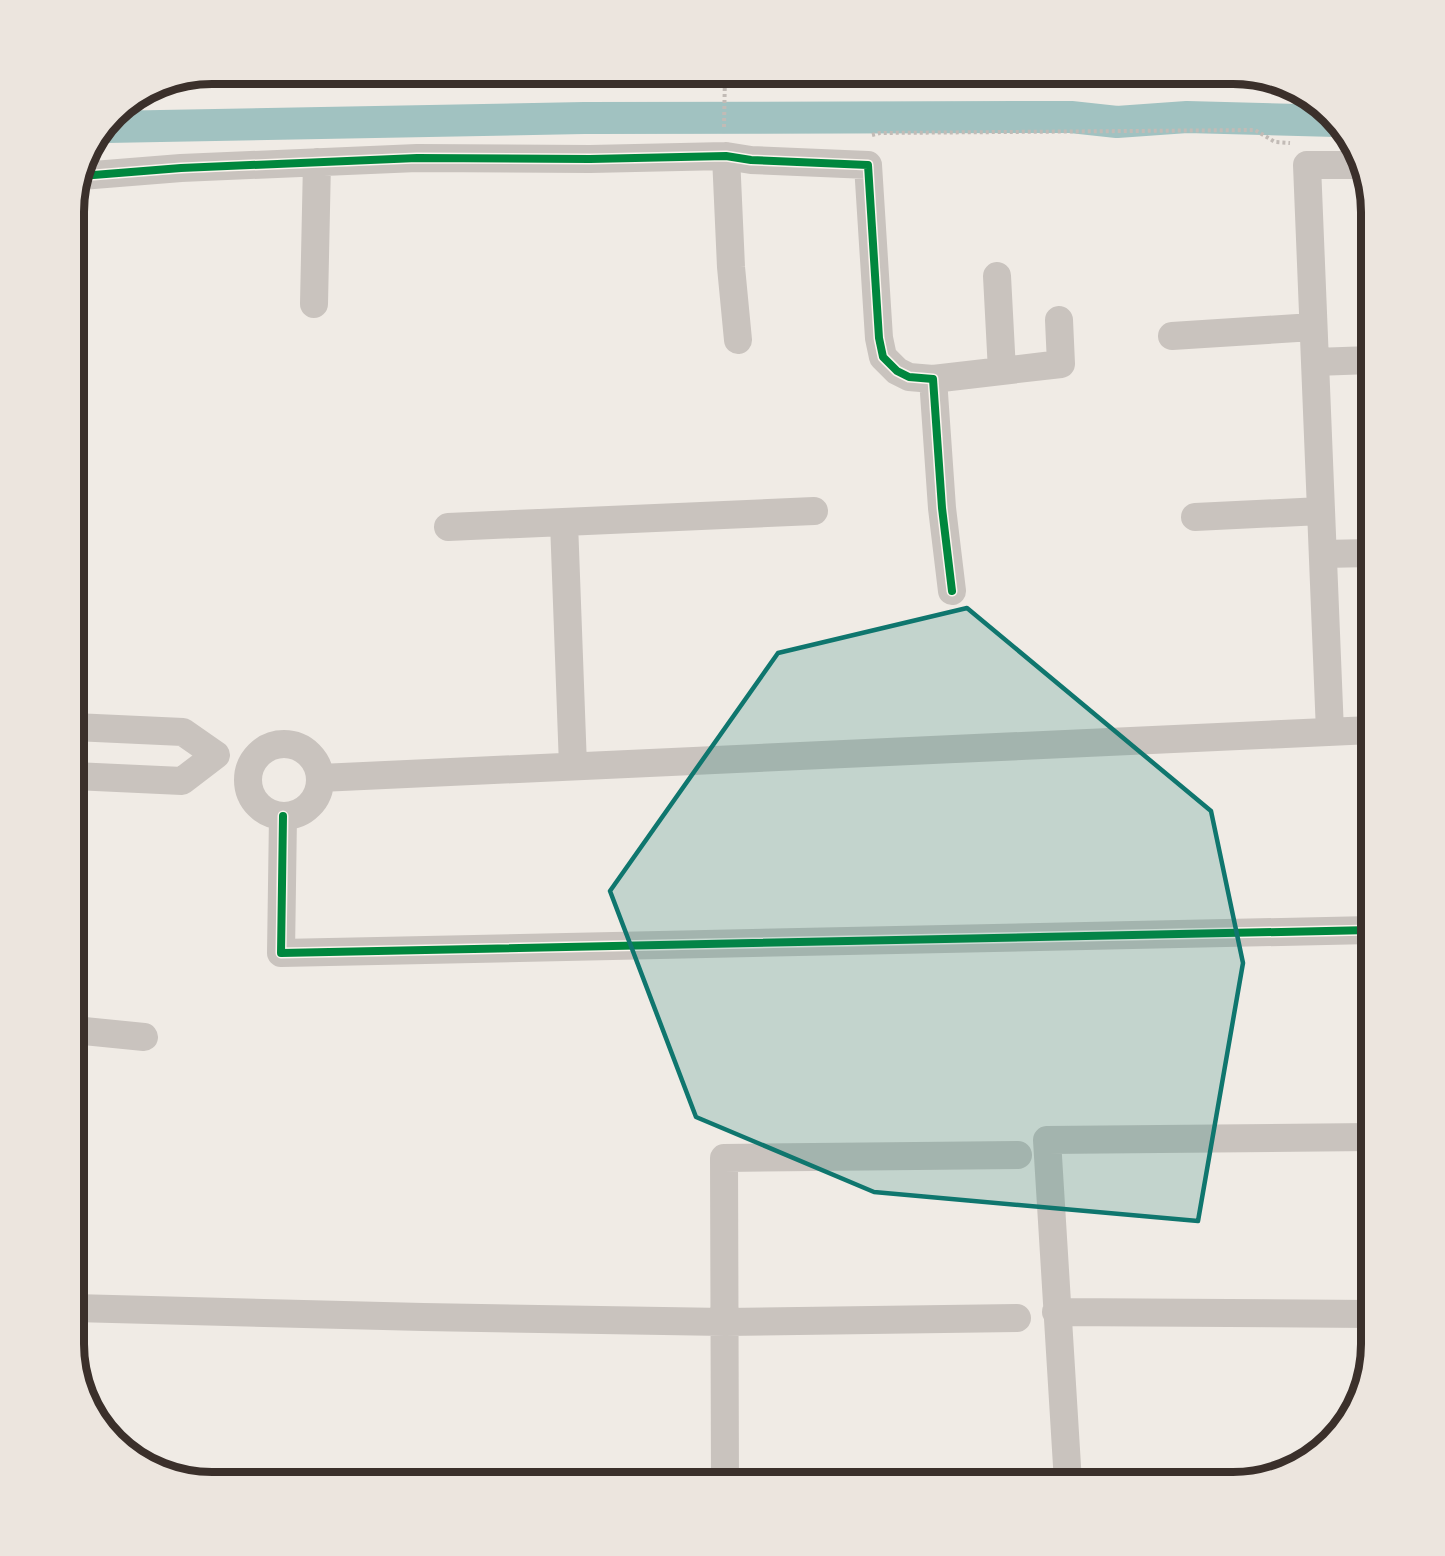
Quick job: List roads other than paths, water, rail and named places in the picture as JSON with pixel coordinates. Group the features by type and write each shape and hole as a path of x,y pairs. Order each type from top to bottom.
{"street":[{"path":"725,146 731,267 738,340"},
{"path":"90,175 182,168 417,158 590,159 725,146 751,160 868,165 878,327 883,357 897,371 909,377 933,379 1061,364 1059,320"},
{"path":"314,303 317,162"},
{"path":"1330,732 1307,165 1352,165"},
{"path":"997,276 1002,371"},
{"path":"1172,336 1313,327"},
{"path":"1315,362 1361,360"},
{"path":"933,379 942,507 952,591"},
{"path":"448,527 814,511"},
{"path":"1195,518 1321,511"},
{"path":"564,522 573,766"},
{"path":"1323,555 1361,553"},
{"path":"84,727 183,732 216,755 251,764"},
{"path":"320,778 1361,730"},
{"path":"278,744 290,744 301,748 311,756 320,778 319,790 314,801 295,815 270,814 260,808 248,788 247,776 251,764 257,755 278,744"},
{"path":"84,776 182,781 216,755"},
{"path":"283,816 281,953 1361,930"},
{"path":"84,1031 144,1037"},
{"path":"1067,1472 1047,1140 1361,1137"},
{"path":"725,1472 724,1158 1018,1155"},
{"path":"84,1308 725,1323 1017,1318"},
{"path":"1056,1312 1361,1314"}],"waterway":[{"path":"116,127 584,118 1071,117 1117,122 1187,117 1322,121"}]}
